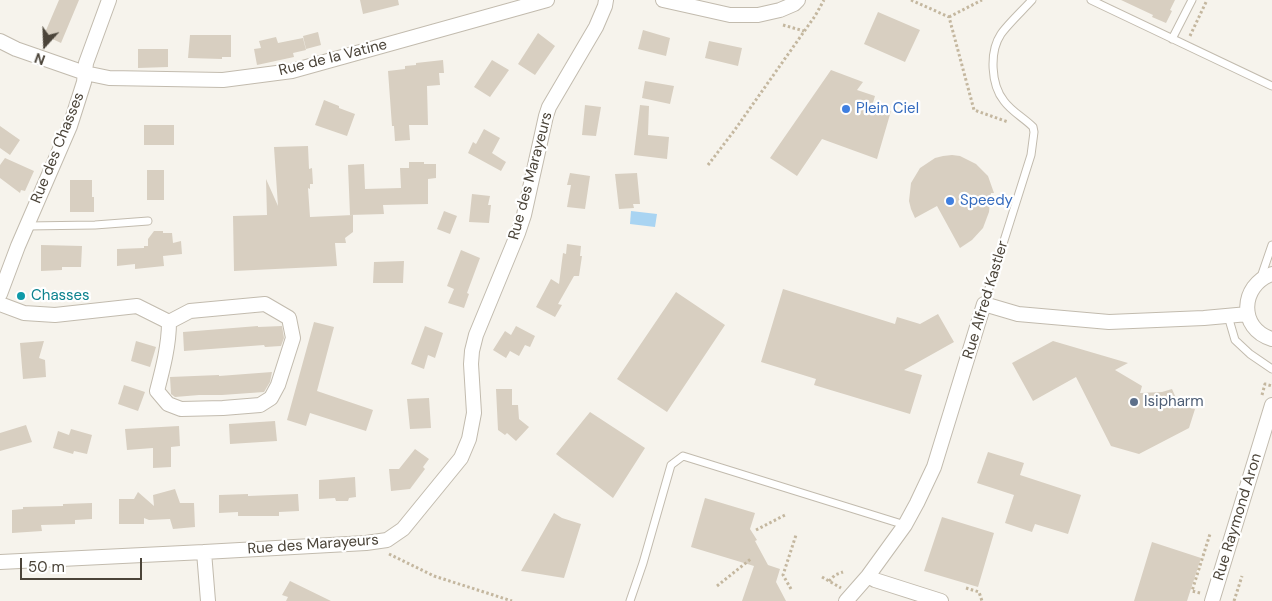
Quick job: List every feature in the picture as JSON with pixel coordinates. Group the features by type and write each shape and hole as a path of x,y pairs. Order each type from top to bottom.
{"street":[{"name":"Rue des Chasses","path":"0,294 26,226 70,126 84,82 86,63 92,44 110,0"},
{"name":"Rue de la Vatine","path":"0,41 16,49 85,73 109,78 223,80 292,71 546,0"},
{"name":"Rue des Marayeurs","path":"0,562 366,543 387,540 403,530 461,458 469,439 474,413 471,364 476,335 524,216 549,107 596,27 606,6 606,0"},
{"path":"663,0 730,15 758,15 780,10 794,4 798,0"},
{"path":"1266,277 1253,287 1247,304 1248,314 1253,327 1261,334 1272,339"},
{"path":"0,304 24,313 55,315 137,306 170,322"},
{"path":"265,304 289,318 293,338 278,385 271,398 260,405 223,408 181,409 168,404 158,391 170,322 190,311 265,304"},
{"path":"984,304 1018,314 1109,322 1248,314"},
{"name":"Rue Alfred Kastler","path":"849,598 868,576 904,525 934,467 984,304"},
{"name":"Rue Raymond Aron","path":"1207,598 1272,405"},
{"path":"204,552 208,601"},
{"path":"868,576 941,601"}],"lane":[{"name":"Rue Alfred Kastler","path":"984,304 1031,155 1034,132 1030,123 1003,101 994,78 993,54 1001,34 1032,0"},
{"path":"1091,0 1272,86"},
{"path":"1107,8 1110,0"},
{"path":"1172,39 1192,0"},
{"path":"26,226 148,222"},
{"path":"1266,277 1267,261 1272,245"},
{"path":"1228,316 1235,340 1250,354 1272,369"},
{"path":"630,601 643,564 671,465 683,456 904,525"}],"path":[{"path":"708,165 824,0"},
{"path":"911,0 949,17"},
{"path":"949,17 982,0"},
{"path":"1186,45 1207,0"},
{"path":"949,17 974,110 1009,122"},
{"path":"756,530 785,514"},
{"path":"1207,598 1192,591 1210,534"},
{"path":"791,589 783,575 796,535"},
{"path":"366,543 434,576 512,601"},
{"path":"717,586 752,558"},
{"path":"829,581 835,575 843,572"},
{"path":"1234,601 1242,576"},
{"path":"822,577 849,598"},
{"path":"966,588 978,592 982,601"}],"water":[{"path":"631,211 657,214 655,227 630,224"}],"building":[{"path":"59,0 79,0 61,43 44,35"},
{"path":"360,0 398,0 399,5 363,14"},
{"path":"1121,0 1175,0 1166,23"},
{"path":"878,12 920,30 905,62 864,44"},
{"path":"643,30 670,38 666,56 638,49"},
{"path":"318,32 321,45 306,49 303,36"},
{"path":"538,33 555,46 535,75 518,64"},
{"path":"190,35 231,35 231,57 222,57 222,59 188,58"},
{"path":"276,37 278,43 303,38 306,50 293,53 294,57 257,65 254,49 261,48 259,41"},
{"path":"709,41 742,48 738,66 705,58"},
{"path":"138,49 168,49 168,67 138,68"},
{"path":"443,60 444,73 439,73 440,85 427,86 428,125 409,125 410,140 395,141 388,71 405,69 405,66 416,65 416,63"},
{"path":"492,60 509,70 490,97 474,87"},
{"path":"831,70 863,82 857,90 875,96 872,106 891,111 877,159 822,139 797,176 770,158"},
{"path":"645,81 674,86 670,104 642,98"},
{"path":"324,100 355,114 347,136 315,125"},
{"path":"585,105 601,107 596,136 582,135"},
{"path":"640,105 649,106 648,135 669,137 667,159 634,155"},
{"path":"144,125 174,125 174,145 144,145"},
{"path":"0,126 20,140 10,155 0,148"},
{"path":"484,129 500,138 492,153 506,162 501,171 468,153 473,142 476,144"},
{"path":"308,146 309,169 312,168 313,184 310,184 310,189 308,188 310,217 353,215 353,232 345,238 346,243 335,243 337,266 234,271 233,216 267,215 266,179 278,206 274,147"},
{"name":"Speedy","path":"952,155 960,156 976,164 988,176 994,193 991,193 989,212 983,228 972,240 960,248 937,206 915,218 909,201 911,183 920,168 935,158"},
{"path":"5,158 34,171 25,191 21,190 20,193 0,178 0,165"},
{"path":"409,162 436,164 436,178 428,179 428,204 383,205 384,214 350,215 348,165 364,164 365,189 401,188 400,168 409,168"},
{"path":"147,170 164,170 164,200 147,200"},
{"path":"570,173 590,176 585,209 567,207 571,185 567,185"},
{"path":"637,173 640,204 633,204 634,208 619,209 615,174"},
{"path":"70,180 92,180 94,212 70,212"},
{"path":"472,194 490,196 488,205 491,205 489,223 469,222"},
{"path":"444,211 457,216 450,234 437,229"},
{"path":"154,231 172,233 173,243 181,241 182,254 163,256 164,266 135,269 135,264 117,266 117,249 144,248 144,246 148,246 148,239"},
{"path":"567,244 581,246 580,256 582,256 579,276 574,276 558,304 562,305 555,317 536,307 551,279 559,284 563,253 566,254"},
{"path":"41,245 82,246 81,267 62,267 62,270 41,271"},
{"path":"461,250 480,258 467,293 469,294 464,308 448,303 454,289 447,286"},
{"path":"404,261 403,283 373,283 374,262"},
{"path":"783,289 895,324 897,317 920,324 938,314 954,342 904,370 922,375 910,414 814,385 816,379 761,362"},
{"path":"676,292 725,325 667,412 617,379"},
{"path":"314,322 334,327 317,391 373,410 366,431 310,413 306,426 287,420"},
{"path":"282,326 284,338 281,346 265,347 264,345 184,351 183,332"},
{"path":"425,326 443,333 435,358 428,355 424,369 411,364"},
{"path":"516,326 535,336 530,347 525,345 519,356 510,351 506,358 493,350 505,331 511,335"},
{"path":"44,341 39,358 45,360 46,377 23,379 20,343"},
{"path":"136,341 156,347 150,367 131,361"},
{"name":"Isipharm","path":"1053,341 1128,363 1115,370 1142,386 1140,393 1162,392 1172,389 1179,405 1195,409 1189,428 1139,454 1111,446 1076,377 1033,401 1012,363"},
{"path":"272,372 270,382 264,392 175,397 171,394 170,377"},
{"path":"124,385 145,392 138,411 118,404"},
{"path":"496,389 512,389 512,405 518,405 519,419 529,427 516,441 507,433 505,435 498,430"},
{"path":"429,398 431,428 410,429 407,399"},
{"path":"590,412 645,448 613,498 556,454"},
{"path":"275,421 277,441 230,444 229,424"},
{"path":"26,425 32,442 0,451 0,433"},
{"path":"179,426 180,446 171,447 171,467 153,468 153,448 127,450 125,429"},
{"path":"71,429 92,435 87,454 74,451 73,454 53,448 58,431 69,435"},
{"path":"415,449 429,459 423,467 425,469 410,489 391,491 389,469 399,469"},
{"path":"988,452 1024,463 1020,475 1081,495 1068,534 1035,524 1032,532 1005,523 1014,495 977,483"},
{"path":"355,477 356,497 349,498 348,501 336,501 335,498 319,499 319,480"},
{"path":"175,489 180,503 194,503 195,527 173,529 170,519 149,520 144,518 144,524 119,524 119,499 134,499 138,492 154,506 153,495"},
{"path":"248,494 248,496 298,494 299,511 279,512 279,516 238,516 238,512 219,513 219,495"},
{"path":"705,498 755,513 750,529 768,565 780,569 776,582 786,601 742,601 754,566 691,547"},
{"path":"92,503 92,519 75,520 75,524 41,525 42,531 12,533 12,510 23,509 23,507"},
{"path":"554,513 562,518 581,524 564,578 521,571"},
{"path":"942,517 994,533 978,587 924,571"},
{"path":"1152,542 1201,558 1187,601 1134,601"},
{"path":"290,581 331,601 286,601 288,597 282,595"}],"place":[{"name":"Plein Ciel","path":"846,109"},
{"name":"Speedy","path":"950,201"},
{"name":"Chasses","path":"21,296"},
{"name":"Isipharm","path":"1134,402"}]}
